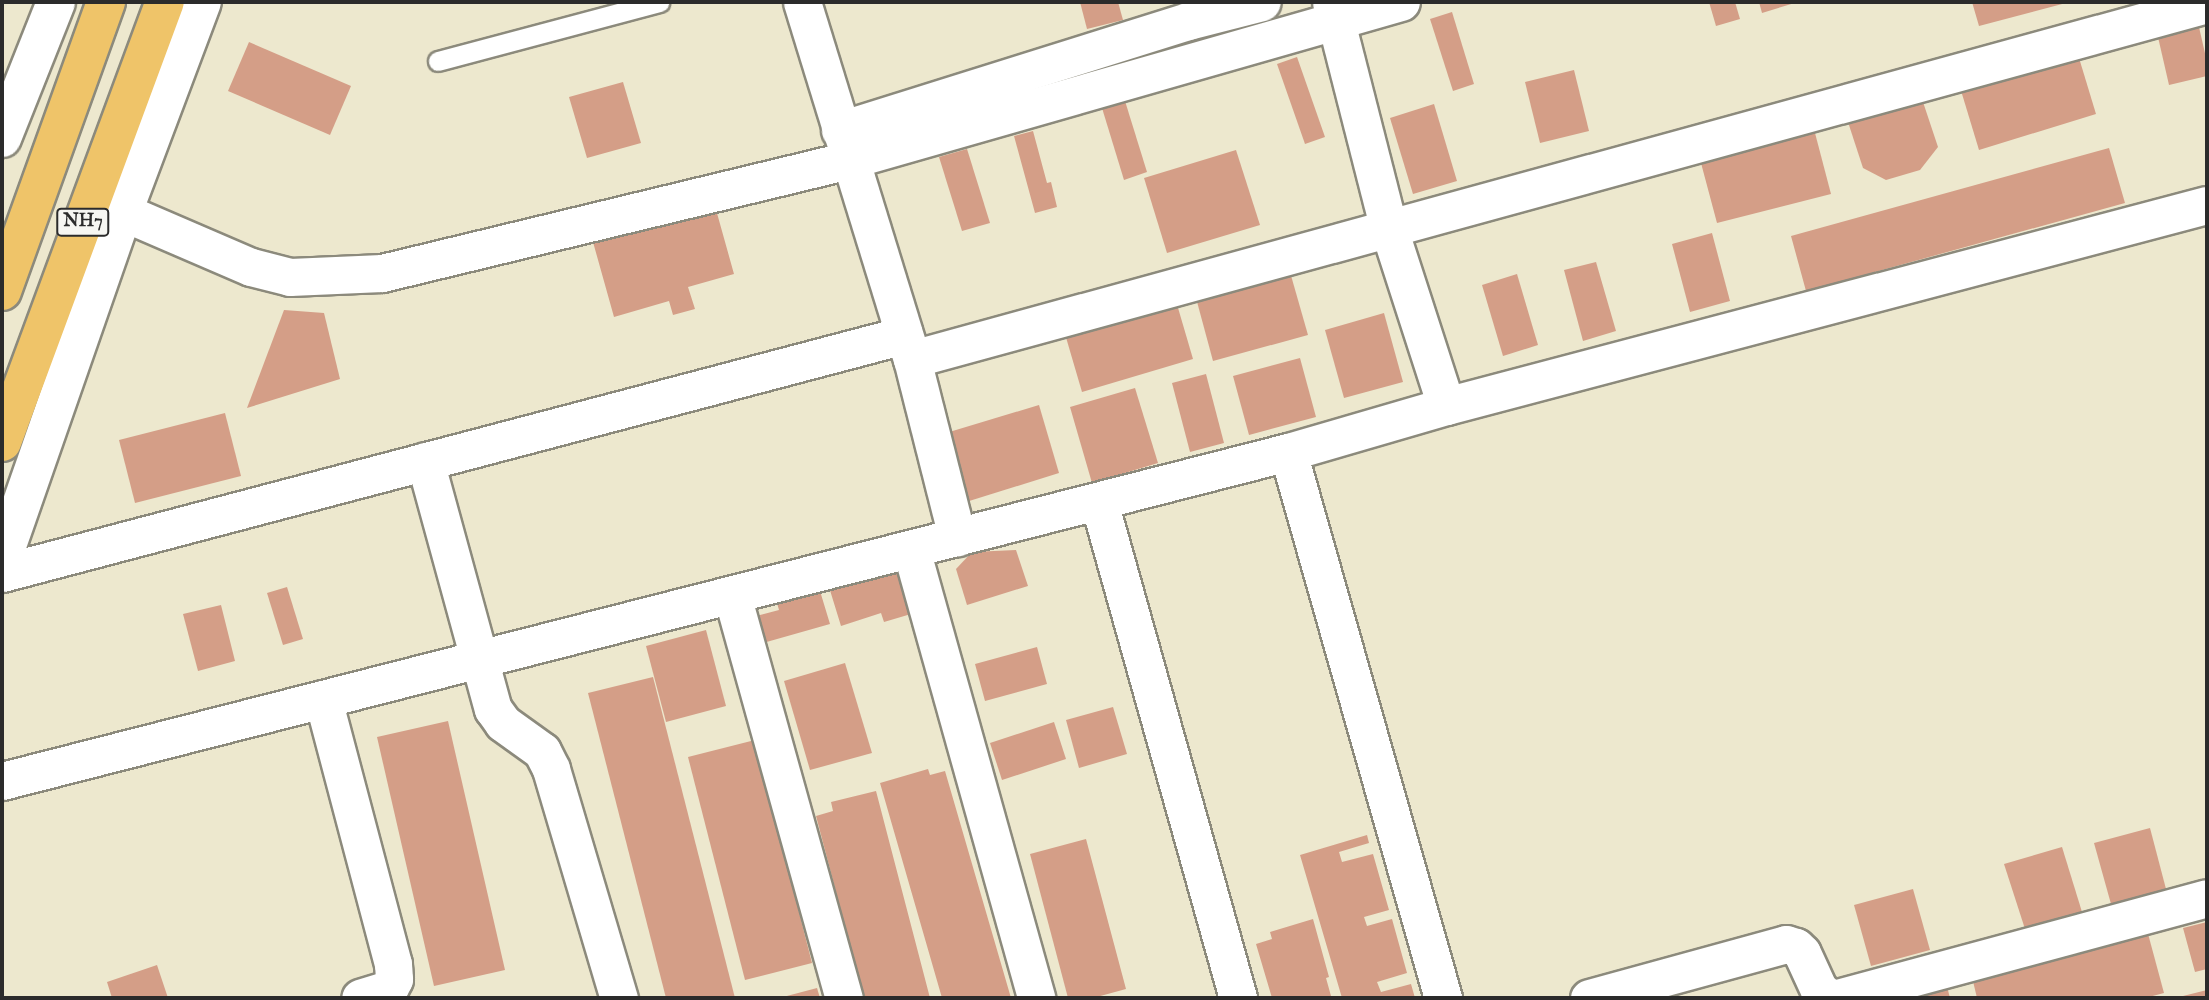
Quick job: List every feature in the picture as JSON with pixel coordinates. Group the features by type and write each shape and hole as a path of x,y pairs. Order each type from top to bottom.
{"highway":[{"name":"NH7","path":"2,291 106,2"},
{"name":"NH7","path":"2,442 164,2"}],"street":[{"path":"2,138 56,2"},
{"path":"2,560 123,212 202,2"},
{"path":"802,2 908,347 957,537"},
{"path":"844,145 1188,22 1262,2"},
{"path":"123,212 251,267 290,277 382,273 448,258 1334,10 1401,2"},
{"path":"2,573 425,461 908,347 1389,229 2207,4"},
{"path":"1334,10 1389,229 1446,406"},
{"path":"2,781 1099,502 1288,452 1446,406 2207,205"},
{"path":"1288,452 1443,998"},
{"path":"425,461 493,709 503,723 542,751 551,769 619,998"},
{"path":"1099,502 1238,998"},
{"path":"911,549 1036,998"},
{"path":"732,594 844,998"},
{"path":"323,699 393,964 394,979 388,989 360,998"},
{"path":"1837,998 2207,898"},
{"path":"1588,998 1691,984 1786,944 1796,947 1802,953 1819,990 1830,998"}],"lane":[{"path":"438,61 659,2"}],"building":[{"path":"1080,2 1118,2 1123,20 1087,29"},
{"path":"1709,2 1735,2 1740,19 1716,26"},
{"path":"1759,2 1798,2 1762,13"},
{"path":"1972,2 2066,2 2066,3 1979,26"},
{"path":"1452,12 1474,84 1453,91 1430,19"},
{"path":"2196,14 2207,62 2207,76 2169,85 2155,24"},
{"path":"249,42 351,86 330,135 228,91"},
{"path":"2076,48 2096,114 1979,150 1959,84"},
{"path":"1297,57 1325,137 1305,144 1277,64"},
{"path":"1574,70 1589,131 1540,143 1525,82"},
{"path":"623,82 641,143 587,158 569,97"},
{"path":"1921,96 1938,147 1920,170 1886,180 1863,168 1847,119"},
{"path":"1125,101 1147,172 1124,180 1102,108"},
{"path":"1434,104 1457,181 1413,194 1390,118"},
{"path":"1033,131 1047,183 1051,182 1057,207 1035,213 1014,136"},
{"path":"1815,133 1831,194 1717,223 1701,163"},
{"path":"2109,148 2125,203 1806,291 1791,236"},
{"path":"967,149 990,223 962,231 939,157"},
{"path":"1236,150 1260,225 1167,253 1144,178"},
{"path":"715,206 734,274 688,287 695,309 673,315 669,301 614,317 593,242"},
{"path":"1712,233 1730,301 1690,312 1672,244"},
{"path":"1596,262 1616,331 1583,341 1564,270"},
{"path":"1290,272 1308,335 1213,361 1196,298"},
{"path":"1517,274 1538,345 1503,356 1482,285"},
{"path":"1176,301 1193,359 1082,392 1065,334"},
{"path":"284,310 324,313 340,379 247,408"},
{"path":"1384,313 1403,382 1344,398 1325,330"},
{"path":"1300,358 1316,417 1249,435 1233,376"},
{"path":"1206,374 1224,443 1190,452 1172,383"},
{"path":"1135,388 1158,463 1092,483 1070,407"},
{"path":"1039,405 1059,473 966,502 946,433"},
{"path":"225,413 241,476 135,503 119,440"},
{"path":"1016,550 1028,586 967,605 956,569 972,552"},
{"path":"896,567 911,614 884,622 881,613 841,626 829,587"},
{"path":"287,587 303,639 283,645 267,593"},
{"path":"820,591 830,624 763,643 756,616 779,610 777,603"},
{"path":"221,605 235,661 198,671 183,614"},
{"path":"706,630 726,706 666,722 646,646"},
{"path":"1037,647 1047,684 985,701 975,664"},
{"path":"845,663 872,753 810,770 784,681"},
{"path":"653,677 735,998 666,998 588,693"},
{"path":"1113,707 1127,754 1079,768 1066,720"},
{"path":"448,721 505,970 434,986 377,737"},
{"path":"1054,722 1066,759 1002,780 990,743"},
{"path":"755,740 812,963 745,980 688,757"},
{"path":"928,769 930,775 945,771 1011,998 942,998 880,783"},
{"path":"876,791 930,998 864,998 816,816 833,811 831,802"},
{"path":"2150,828 2166,889 2111,904 2094,843"},
{"path":"1367,835 1369,843 1339,852 1342,862 1373,854 1389,910 1364,917 1367,926 1392,919 1407,973 1377,982 1381,992 1411,984 1415,998 1342,998 1300,855"},
{"path":"1086,839 1126,989 1093,998 1068,998 1030,854"},
{"path":"2062,847 2082,912 2025,929 2004,864"},
{"path":"1913,889 1930,950 1871,966 1854,905"},
{"path":"1313,919 1329,977 1326,978 1331,996 1335,998 1272,998 1256,944 1272,939 1270,932"},
{"path":"2207,922 2207,969 2195,972 2183,928"},
{"path":"2147,930 2164,993 2145,998 1977,998 1972,977"},
{"path":"157,965 168,998 112,998 107,982"},
{"path":"1944,975 1950,998 1877,998"},
{"path":"817,988 820,998 783,998 783,997"},
{"path":"2207,990 2207,998 2179,998 2179,997"}]}
